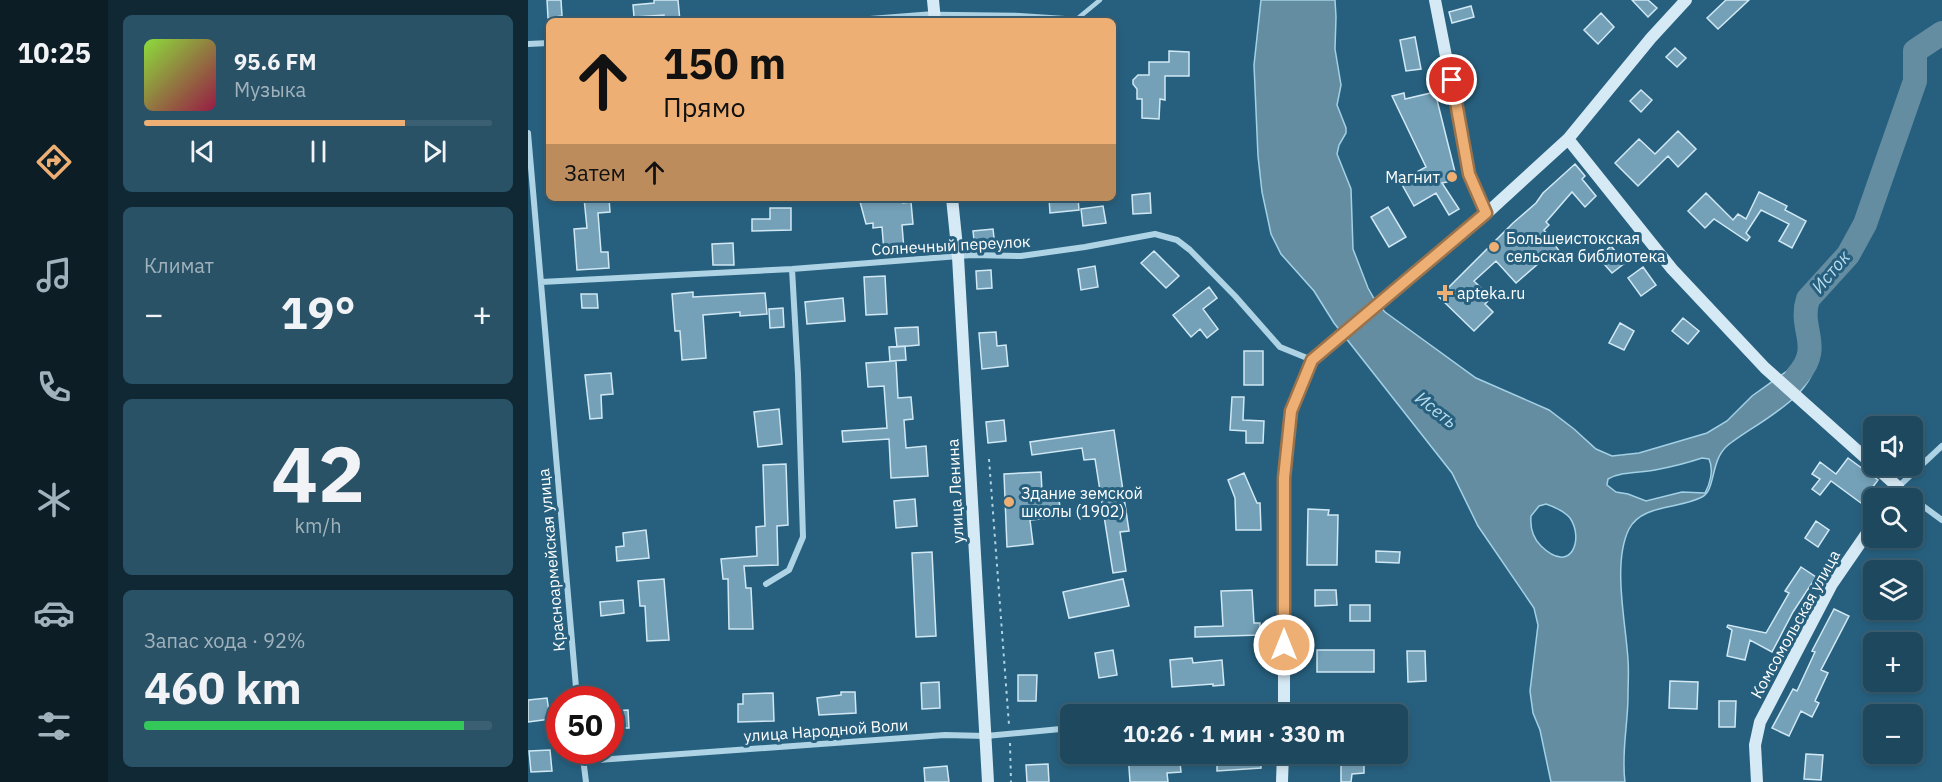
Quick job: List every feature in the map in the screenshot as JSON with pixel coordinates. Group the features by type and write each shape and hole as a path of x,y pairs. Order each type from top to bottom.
{"street":[{"path":"933,0 934,18"},
{"path":"1435,0 1469,174 1486,213"},
{"path":"1284,704 1284,478 1291,411 1312,360 1486,213 1568,139 1651,38 1686,0"},
{"path":"528,44 546,43"},
{"name":"Красноармейская улица","path":"528,133 576,686"},
{"path":"1568,139 1672,269 1765,368 1806,404 1889,488"},
{"name":"улица Ленина","path":"952,201 958,257 988,782"},
{"name":"Солнечный переулок","path":"541,282 792,269 958,257 1021,256 1155,234 1177,240 1190,250 1280,347 1312,360"},
{"path":"766,584 789,570 803,537 792,269"},
{"path":"1899,488 1942,446"},
{"path":"1923,506 1942,520"},
{"name":"Комсомольская улица","path":"1757,782 1755,745 1760,722 1832,584 1863,539"},
{"name":"улица Народной Воли","path":"624,757 945,735 986,736 1060,729"},
{"path":"584,764 585,782"},
{"path":"1282,782 1283,764"}],"lane":[{"path":"1078,18 1100,0"},
{"path":"934,18 1015,15 1062,18"}],"path":[{"path":"989,459 1010,734 1011,782"}],"water":[{"name":"Исеть","path":"1261,0 1335,0 1335,49 1341,85 1337,105 1346,128 1337,154 1351,189 1353,249 1376,302 1385,312 1476,378 1549,410 1596,449 1612,456 1639,453 1707,433 1727,421 1752,396 1794,366 1805,351 1811,348 1815,352 1814,367 1808,382 1783,407 1727,446 1718,459 1709,488 1702,497 1652,511 1635,521 1629,529 1621,559 1621,593 1628,669 1625,782 1551,782 1540,730 1533,713 1530,691 1538,625 1534,608 1478,526 1452,473 1334,323 1314,291 1281,254 1271,234 1262,192 1254,65","holes":["1702,458 1709,459 1711,468 1710,481 1705,493 1682,492 1646,501 1616,492 1607,485 1608,479 1619,475 1661,469","1546,504 1565,513 1574,526 1575,544 1567,556 1552,554 1541,546 1534,536 1531,516 1539,506"]}],"building":[{"path":"547,0 561,0 562,16 548,18"},
{"path":"654,0 678,0 680,18 664,18 664,15 634,17 633,5 654,3"},
{"path":"1632,0 1648,0 1657,8 1648,17"},
{"path":"1726,0 1749,0 1718,29 1707,18"},
{"path":"1471,6 1474,17 1452,23 1449,12"},
{"path":"1601,13 1614,27 1598,44 1584,30"},
{"path":"1415,37 1421,69 1406,71 1400,40"},
{"path":"1675,48 1686,58 1677,67 1666,57"},
{"path":"1169,51 1189,52 1189,76 1165,76 1165,100 1160,99 1159,119 1142,118 1142,99 1137,99 1137,89 1133,80 1138,75 1149,75 1149,62 1169,62"},
{"path":"1641,90 1652,100 1641,112 1630,101"},
{"path":"1435,92 1457,180 1442,183 1459,209 1449,215 1436,193 1414,206 1400,181 1426,167 1392,96 1404,93 1405,99"},
{"path":"1678,131 1696,149 1678,167 1668,156 1638,186 1615,163 1639,139 1655,154"},
{"path":"1575,164 1585,176 1582,179 1596,196 1585,207 1572,192 1546,222 1549,225 1544,230 1560,252 1548,261 1546,257 1516,283 1496,261 1474,281 1491,298 1485,304 1493,312 1474,331 1439,297"},
{"path":"1759,192 1787,206 1785,210 1806,221 1792,248 1779,241 1789,224 1761,210 1746,233 1750,237 1747,241 1714,219 1705,228 1688,211 1706,193 1733,220 1738,214 1746,219"},
{"path":"1150,193 1151,213 1133,214 1132,195"},
{"path":"584,201 609,201 610,212 598,213 601,252 608,252 609,268 577,270 574,229 587,228"},
{"path":"860,201 911,202 913,224 902,225 904,250 884,252 882,227 873,228 873,223 866,224"},
{"path":"1049,201 1078,201 1079,210 1050,213"},
{"path":"1103,206 1106,223 1083,226 1081,209"},
{"path":"1388,207 1406,237 1389,247 1371,217"},
{"path":"770,208 791,208 791,230 752,231 752,219 770,219"},
{"path":"993,229 995,247 975,249 973,231"},
{"path":"733,243 734,265 713,265 712,244"},
{"path":"1611,246 1625,263 1612,273 1598,257"},
{"path":"1154,251 1179,276 1166,288 1141,263"},
{"path":"1095,266 1098,287 1081,290 1078,269"},
{"path":"1643,267 1656,285 1641,296 1628,278"},
{"path":"991,270 992,288 977,289 976,271"},
{"path":"885,276 887,314 866,315 864,277"},
{"path":"1209,287 1217,298 1203,309 1218,329 1207,338 1200,329 1191,337 1173,315"},
{"path":"693,292 693,297 765,293 767,314 740,316 740,312 703,315 706,358 682,360 680,331 675,331 672,294"},
{"path":"581,294 597,294 598,308 582,308"},
{"path":"843,298 845,321 807,324 805,302"},
{"path":"783,308 784,327 770,328 769,309"},
{"path":"1683,318 1699,331 1688,344 1672,331"},
{"path":"1620,323 1634,331 1624,350 1609,343"},
{"path":"918,327 919,345 897,347 895,328"},
{"path":"996,332 997,346 1006,345 1008,366 982,369 979,333"},
{"path":"905,346 906,360 890,361 889,347"},
{"path":"1244,351 1263,351 1263,385 1244,385"},
{"path":"896,361 898,398 911,397 913,419 904,420 906,448 926,446 928,476 891,478 889,439 843,442 842,431 887,428 884,386 868,387 866,363"},
{"path":"611,373 613,394 601,395 602,418 590,419 585,375"},
{"path":"1232,397 1244,397 1243,420 1264,421 1263,443 1246,443 1246,431 1230,430"},
{"path":"779,409 782,444 758,447 754,412"},
{"path":"1004,420 1006,441 988,443 986,422"},
{"path":"1114,430 1129,531 1120,532 1126,571 1113,573 1095,459 1084,460 1082,448 1032,455 1030,442"},
{"path":"1848,458 1863,469 1863,476 1873,476 1878,480 1872,488 1863,488 1861,503 1831,481 1820,495 1812,489 1820,479 1812,474 1820,462 1836,474"},
{"path":"786,464 788,525 777,526 778,565 744,566 746,588 751,588 753,629 729,629 728,579 723,579 721,559 757,556 756,527 765,526 763,465"},
{"path":"1041,472 1042,491 1058,490 1061,517 1030,520 1033,544 1007,547 1004,474"},
{"path":"1244,473 1257,503 1260,503 1261,530 1236,530 1235,498 1228,480"},
{"path":"915,499 917,526 896,528 894,501"},
{"path":"1308,509 1329,510 1328,515 1338,515 1337,565 1307,565"},
{"path":"1816,521 1829,530 1818,547 1805,538"},
{"path":"646,530 649,558 617,561 616,547 624,546 623,533"},
{"path":"1376,551 1400,552 1399,563 1376,562"},
{"path":"932,552 936,636 916,637 912,553"},
{"path":"1801,567 1816,577 1793,612 1772,652 1750,640 1745,660 1727,656 1732,630 1727,627 1728,625 1766,633 1789,593 1785,591"},
{"path":"664,579 669,640 647,641 645,606 640,606 638,581"},
{"path":"1123,579 1129,606 1069,618 1063,592"},
{"path":"1252,590 1254,623 1260,623 1260,635 1195,637 1195,627 1223,626 1221,591"},
{"path":"1315,590 1336,590 1337,605 1315,606"},
{"path":"623,600 624,613 601,616 600,602"},
{"path":"1350,605 1370,605 1370,621 1350,621"},
{"path":"1834,609 1849,616 1821,670 1828,673 1815,701 1819,703 1812,717 1801,711 1789,736 1772,728 1793,689 1797,691 1815,652 1812,651"},
{"path":"1113,650 1117,675 1099,678 1095,653"},
{"path":"1317,650 1374,650 1374,672 1317,672"},
{"path":"1407,651 1425,651 1426,681 1408,682"},
{"path":"1192,658 1193,663 1222,660 1224,685 1172,687 1170,660"},
{"path":"1018,675 1037,675 1036,701 1018,701"},
{"path":"1670,681 1698,682 1697,709 1669,708"},
{"path":"939,682 940,708 922,709 921,683"},
{"path":"841,692 855,692 856,713 819,715 817,698 841,695"},
{"path":"773,693 774,721 738,722 738,704 743,704 743,694"},
{"path":"546,698 546,720 528,722 528,700"},
{"path":"1719,701 1736,701 1735,727 1719,727"},
{"path":"624,710 628,710 629,728 624,728"},
{"path":"546,750 546,764 551,764 552,771 531,772 529,751"},
{"path":"1806,754 1823,755 1821,780 1804,779"},
{"path":"1048,764 1049,782 1027,782 1026,765"},
{"path":"1129,764 1180,764 1181,772 1167,773 1168,782 1130,782"},
{"path":"1217,764 1261,764 1261,768 1217,771"},
{"path":"1341,764 1364,764 1364,773 1352,774 1351,782 1341,782"},
{"path":"947,766 949,782 925,782 924,768"}],"waterway":[{"name":"Исток","path":"1797,376 1809,356 1806,320 1808,299 1848,255 1865,224 1915,81 1915,51 1942,33"}],"place":[{"name":"Магнит","path":"1452,177"},
{"name":"Большеистокская сельская библиотека","path":"1494,247"},
{"name":"apteka.ru","path":"1445,293"},
{"name":"Здание земской школы (1902)","path":"1009,502"}],"route":[{"path":"1284,645 1284,478 1291,411 1312,360 1486,213 1469,174 1452,80"}]}
